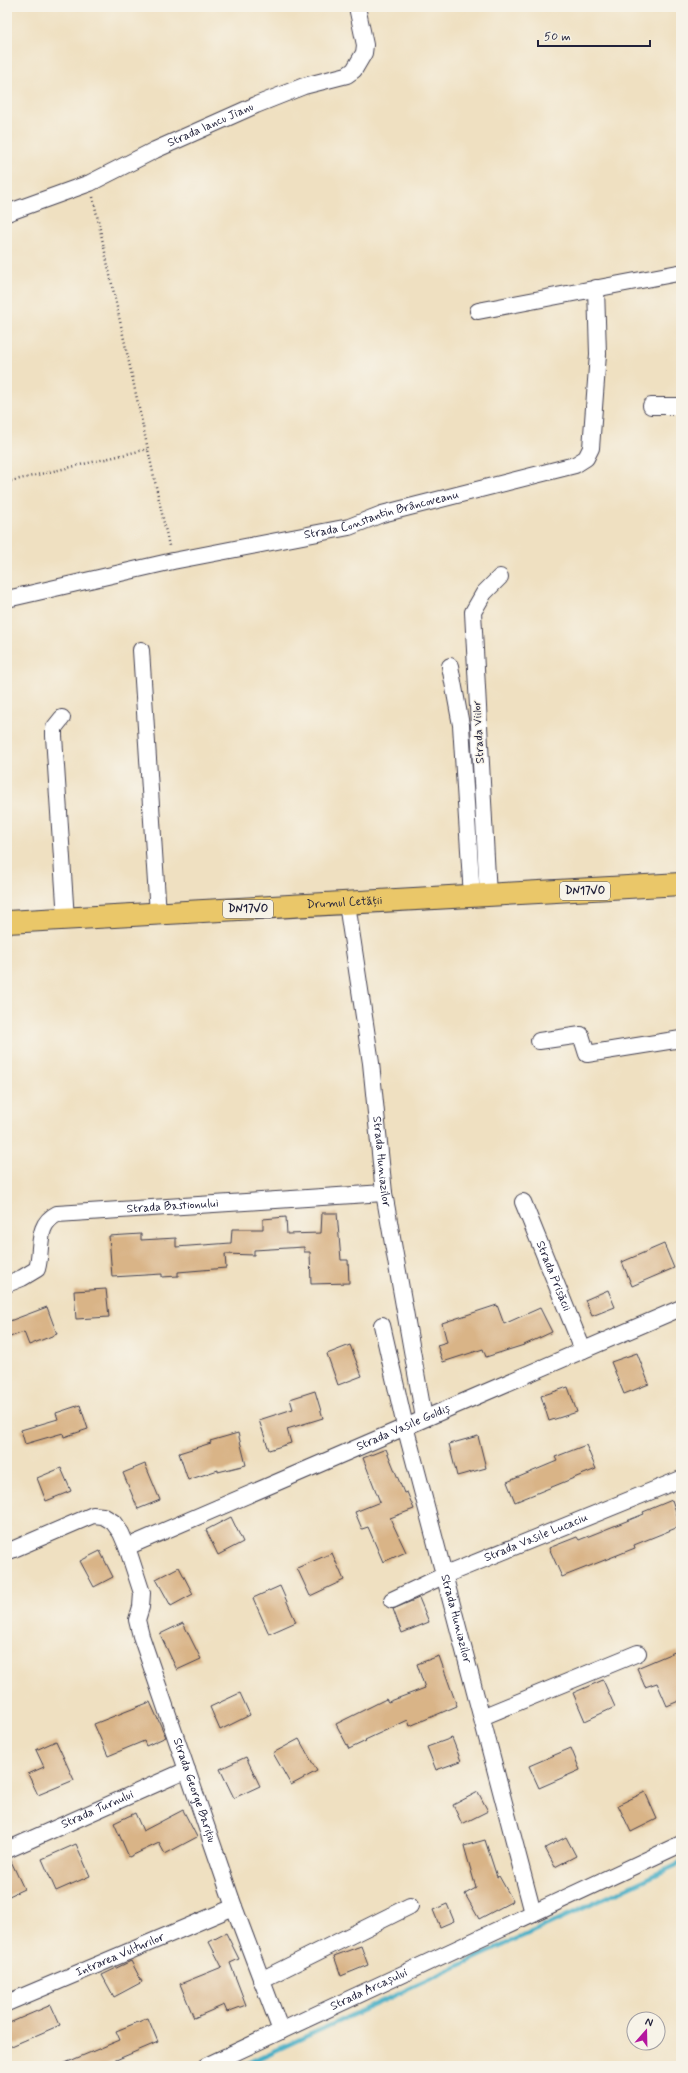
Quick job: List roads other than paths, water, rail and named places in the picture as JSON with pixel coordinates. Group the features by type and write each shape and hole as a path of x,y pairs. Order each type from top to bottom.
{"highway":[{"name":"Drumul Cetății","path":"7,922 681,884"}],"street":[{"name":"Strada Iancu Jianu","path":"7,213 90,183 155,150 256,105 304,86 347,75 354,70 364,53 365,45 357,7"},
{"path":"478,310 678,273"},
{"name":"Strada Constantin Brâncoveanu","path":"7,599 172,561 349,527 382,514 575,465 586,458 591,448 598,354 596,288"},
{"path":"651,406 681,406"},
{"name":"Strada Viilor","path":"480,896 473,612 484,593 500,577"},
{"path":"141,650 158,914"},
{"path":"450,666 461,725 480,896"},
{"path":"62,718 54,728 54,736 66,919"},
{"name":"Strada Huniazilor","path":"347,904 371,1063 384,1193 424,1418"},
{"path":"539,1041 581,1035 587,1054 681,1039"},
{"name":"Strada Bastionului","path":"7,1284 22,1278 37,1269 41,1256 41,1234 48,1218 57,1214 384,1193"},
{"name":"Strada Prisăcii","path":"523,1202 583,1350"},
{"name":"Strada Vasile Goldiș","path":"126,1547 681,1308"},
{"name":"Strada Huniazilor","path":"382,1325 405,1426 533,1913"},
{"name":"Strada Vasile Lucaciu","path":"392,1600 445,1575 681,1479"},
{"name":"Strada George Barițiu","path":"7,1552 93,1515 103,1516 113,1522 121,1533 142,1593 141,1607 137,1620 140,1636 234,1907 281,2031"},
{"path":"482,1717 638,1653"},
{"name":"Strada Turnului","path":"7,1850 187,1770"},
{"name":"Strada Arcașului","path":"206,2066 681,1844"},
{"path":"261,1980 410,1906"},
{"name":"Intrarea Vulturilor","path":"7,2003 234,1907"}],"waterway":[{"path":"242,2066 681,1863"}]}
